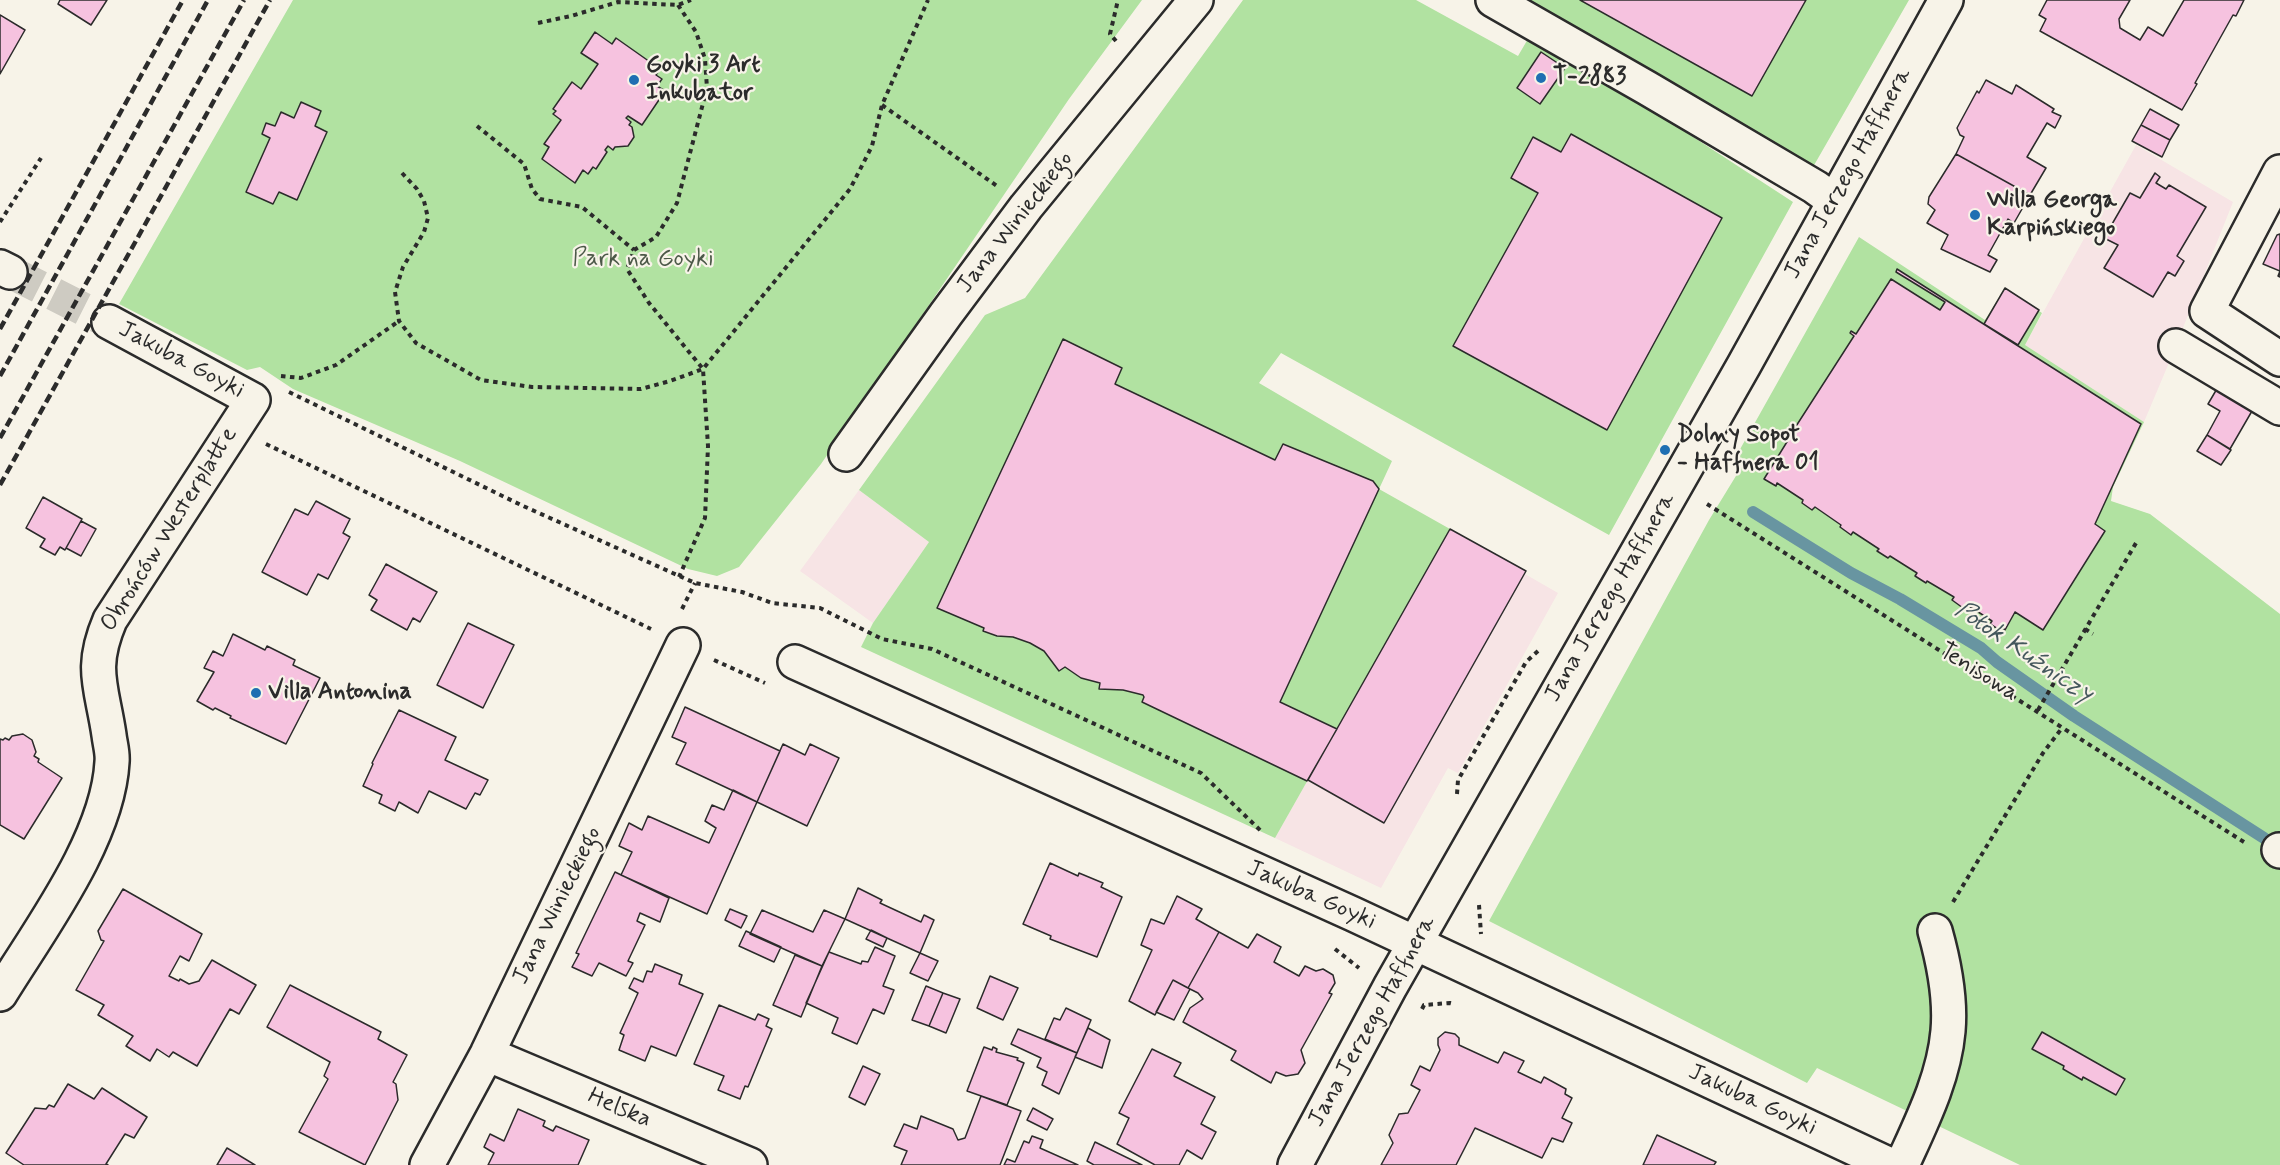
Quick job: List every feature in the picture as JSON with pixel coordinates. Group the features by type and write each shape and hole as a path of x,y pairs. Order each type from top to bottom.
{"street":[{"name":"Jana Winieckiego","path":"846,454 1026,207 1196,0"},
{"path":"1493,0 1647,88 1815,187 1833,200"},
{"name":"Jana Jerzego Haffnera","path":"1295,1165 1415,943 1744,365 1833,200 1946,0"},
{"path":"2280,172 2207,311 2280,359"},
{"name":"Jakuba Goyki","path":"109,322 253,400"},
{"path":"2176,346 2280,408"},
{"name":"Obrońców Westerplatte","path":"0,994 72,877 92,838 109,792 113,760 99,689 98,662 101,641 110,620 253,400"},
{"name":"Jana Winieckiego","path":"427,1165 487,1054 670,639"},
{"name":"Jakuba Goyki","path":"795,662 1415,943 1837,1154 1890,1165"},
{"path":"1902,1165 1923,1119 1937,1079 1948,1031 1944,963 1935,931"},
{"name":"Helska","path":"487,1054 750,1165"}],"path":[{"path":"538,23 572,16 618,2 678,5 692,0"},
{"path":"402,173 417,189 428,218 424,232 403,267 395,292 399,321 416,343 481,380 532,387 641,389 670,381 703,369 850,189 872,146 882,105 928,0"},
{"path":"1110,34 1118,0"},
{"path":"678,5 696,32 705,59 707,88 676,203 656,237 634,250 627,269 649,303 703,369 708,446 705,518 679,577"},
{"path":"882,105 1026,207"},
{"path":"477,126 524,164 532,189 540,199 582,207 634,250"},
{"path":"0,222 40,158"},
{"path":"280,375 301,378 336,365 399,321"},
{"path":"285,391 521,505 679,577 695,583 742,592 772,603 820,608 882,639 932,649 1201,773 1265,834"},
{"path":"234,428 670,639"},
{"name":"Tenisowa","path":"1676,484 2265,855 2279,850"},
{"path":"2038,710 2136,543"},
{"path":"2085,629 2093,634"},
{"path":"1935,931 2043,753 2062,728"},
{"path":"1419,1016 1424,1005 1450,1003 1460,1007"}],"shaded area":[{"path":"2136,145 2233,202 2144,422 2025,345"},
{"path":"859,490 929,542 873,623 800,571"},
{"path":"1450,529 1526,571 1525,574 1558,593 1458,773 1448,768 1381,888 1275,838"}],"green space":[{"name":"Park na Goyki","path":"293,0 1142,0 1069,99 821,464 739,567 717,576 688,569 460,461 293,389 260,367 247,370 119,304"},
{"path":"1243,0 1416,0 1518,56 1532,32 1793,202 1609,535 1281,353 1259,383 1392,461 1379,489 1450,529 1275,838 861,647 873,623 929,542 859,490 985,315 1025,298"},
{"path":"1516,0 1909,0 1813,167"},
{"path":"1859,237 1985,320 2005,288 2042,313 2025,345 2144,422 2113,487 2111,501 2150,514 2280,614 2280,1165 2020,1165 1817,1068 1807,1083 1489,921 1709,520 1742,466 1734,460"}],"building":[{"path":"60,0 107,0 91,25 58,4"},
{"path":"1580,0 1806,0 1752,96"},
{"path":"2047,0 2130,0 2119,19 2120,28 2140,40 2148,27 2163,36 2184,0 2244,0 2236,16 2233,15 2182,110 2040,31 2046,19 2039,15"},
{"path":"0,15 25,30 0,74"},
{"path":"595,32 612,44 616,38 660,69 656,75 662,79 657,86 665,91 642,125 628,116 626,118 631,122 629,125 632,127 634,137 628,146 615,147 613,150 608,146 605,150 607,152 596,169 593,167 588,174 583,170 575,183 542,159 549,147 544,144 561,120 553,114 556,111 553,109 572,82 581,89 598,64 581,53"},
{"name":"T-2883","path":"1541,52 1565,68 1540,104 1517,88"},
{"path":"1986,80 2012,94 2016,85 2054,109 2052,112 2061,116 2055,128 2047,123 2027,157 2046,168 2030,195 1956,154 1964,137 1960,135 1957,128 1977,91 1979,93"},
{"path":"301,102 321,111 315,126 327,132 297,200 279,192 273,204 246,192 270,138 262,134 266,123 275,126 281,112 294,118"},
{"path":"2150,109 2179,125 2170,140 2141,125"},
{"path":"2141,125 2170,140 2162,157 2132,141"},
{"path":"1571,134 1722,218 1607,430 1453,346 1538,193 1511,178 1533,137 1561,152"},
{"name":"Willa Georga Karpińskiego","path":"1956,154 2030,195 2014,223 2008,219 1988,255 1997,260 1990,272 1941,249 1948,235 1927,223 1935,210 1928,204 1929,197"},
{"path":"2155,173 2160,177 2156,183 2166,189 2169,185 2206,207 2177,256 2184,261 2175,276 2168,272 2153,297 2104,268 2118,245 2104,238 2130,193 2140,198"},
{"path":"2280,234 2280,271 2263,264 2277,235"},
{"path":"1897,269 2141,424 2095,524 2105,531 2043,630 2015,612 2005,630 2003,628 2001,631 1990,624 1992,621 1966,604 1963,608 1952,600 1954,597 1915,576 1917,573 1890,556 1888,558 1877,551 1879,549 1853,532 1851,535 1815,507 1812,510 1802,503 1803,500 1777,483 1776,486 1764,479 1790,437 1784,434 1786,431 1791,434 1854,336 1850,333 1851,331 1856,334 1891,279 1940,310 1945,302 1896,272"},
{"path":"2005,288 2039,310 2018,345 1984,324"},
{"path":"1063,339 1122,368 1115,384 1275,460 1283,444 1373,481 1379,489 1280,702 1337,729 1307,781 1142,702 1143,695 1123,690 1099,689 1100,683 1081,678 1065,667 1059,671 1044,651 1030,643 983,631 984,628 937,608"},
{"path":"2218,387 2231,395 2230,398 2252,411 2230,449 2207,435 2220,411 2208,404"},
{"path":"2207,435 2231,450 2221,465 2197,451"},
{"path":"43,497 82,519 65,550 60,547 55,555 40,547 45,539 26,528"},
{"path":"316,501 350,519 343,533 350,537 328,579 318,574 307,595 262,572 295,509 308,515"},
{"path":"81,521 96,529 81,556 66,548"},
{"path":"1450,529 1526,571 1384,823 1308,780"},
{"path":"386,564 437,592 420,622 413,618 407,630 371,610 377,600 369,595"},
{"path":"468,623 514,645 483,708 437,685"},
{"name":"Villa Antonina","path":"233,634 265,650 267,646 295,660 293,665 320,678 286,744 197,701 214,672 204,668 213,651 223,656"},
{"path":"685,707 780,751 757,802 676,764 686,743 672,737"},
{"path":"399,710 456,737 445,760 488,780 480,795 475,793 466,809 429,791 418,813 399,802 395,811 379,803 382,795 363,786"},
{"path":"23,734 32,740 36,752 34,756 39,759 38,762 62,778 24,839 0,825 0,739 9,740 12,736"},
{"path":"783,744 805,755 810,744 839,758 807,826 757,802"},
{"path":"733,790 757,802 707,914 621,875 632,852 619,846 629,823 642,830 648,816 709,843 716,828 705,821 712,805 724,810"},
{"path":"1050,863 1078,876 1079,873 1103,883 1101,887 1122,897 1097,957 1050,939 1051,936 1023,924"},
{"path":"615,872 669,898 660,922 640,913 637,921 645,925 628,961 633,963 626,976 599,963 592,976 572,967 579,954 576,953"},
{"path":"858,888 882,900 880,903 921,922 924,915 934,920 920,953 845,919"},
{"path":"123,889 202,934 189,961 180,956 169,976 189,984 199,981 212,960 256,985 239,1014 230,1009 197,1066 173,1052 169,1057 157,1049 150,1061 126,1046 133,1036 98,1015 104,1005 76,990 104,941 101,940 98,931"},
{"path":"1177,896 1202,909 1196,919 1219,932 1188,988 1173,980 1155,1015 1129,1001 1152,950 1141,945 1151,919 1164,924"},
{"path":"730,909 747,916 741,928 725,920"},
{"path":"762,910 813,932 824,910 845,919 822,966 750,934"},
{"path":"871,930 887,938 883,947 866,939"},
{"path":"746,931 781,947 774,962 739,946"},
{"path":"1219,932 1248,948 1257,934 1281,947 1274,962 1299,976 1305,966 1316,971 1323,969 1333,975 1335,983 1329,993 1332,994 1301,1050 1305,1063 1298,1074 1286,1076 1276,1072 1271,1083 1231,1060 1236,1051 1183,1022 1190,1008 1203,999 1198,993 1188,988"},
{"path":"875,947 895,956 883,986 894,990 884,1014 873,1009 857,1044 832,1033 838,1018 806,1003 829,952 861,964 862,961 868,962"},
{"path":"920,953 938,961 928,981 910,973"},
{"path":"795,955 822,966 801,1017 773,1005"},
{"path":"655,964 682,975 679,984 703,994 676,1056 651,1046 645,1061 619,1050 624,1035 620,1033 638,993 629,988 634,978 643,982 647,971 652,972"},
{"path":"990,976 1018,988 1003,1020 977,1008"},
{"path":"1173,980 1190,989 1174,1020 1156,1012"},
{"path":"290,985 381,1032 378,1039 407,1055 393,1082 396,1084 398,1100 365,1165 299,1132 328,1079 324,1076 330,1062 267,1027"},
{"path":"926,986 943,993 929,1026 912,1020"},
{"path":"943,993 960,999 946,1033 929,1026"},
{"path":"719,1005 755,1020 758,1014 769,1019 766,1026 772,1029 748,1087 745,1086 740,1099 718,1090 724,1076 694,1064"},
{"path":"1066,1008 1091,1020 1077,1053 1045,1039 1054,1018 1060,1020"},
{"path":"1088,1028 1110,1040 1102,1068 1075,1057"},
{"path":"1018,1029 1077,1053 1059,1094 1042,1085 1047,1072 1037,1067 1041,1058 1011,1044"},
{"path":"1445,1032 1455,1034 1459,1038 1459,1045 1498,1063 1504,1052 1524,1061 1518,1072 1541,1083 1544,1077 1566,1089 1565,1094 1572,1098 1562,1118 1572,1123 1563,1142 1552,1138 1542,1158 1475,1128 1456,1165 1381,1165 1393,1143 1389,1135 1399,1114 1408,1113 1420,1090 1411,1085 1420,1066 1430,1071 1440,1050 1438,1038"},
{"path":"2042,1032 2125,1079 2116,1095 2083,1077 2082,1080 2063,1069 2064,1066 2032,1049"},
{"path":"984,1047 992,1050 993,1047 997,1049 996,1052 1018,1058 1017,1060 1024,1063 1007,1105 967,1091"},
{"path":"1152,1049 1181,1063 1174,1076 1215,1097 1201,1124 1216,1132 1202,1159 1187,1150 1179,1165 1155,1165 1117,1144 1129,1118 1119,1113"},
{"path":"863,1066 880,1074 865,1105 849,1097"},
{"path":"68,1084 94,1099 102,1088 147,1117 134,1138 125,1134 106,1164 108,1165 24,1165 6,1153 35,1108 46,1109 49,1105 54,1107"},
{"path":"981,1096 1021,1111 1000,1165 901,1165 907,1151 894,1146 904,1124 917,1129 921,1116 953,1129 958,1140 965,1138"},
{"path":"1033,1108 1053,1119 1047,1130 1027,1120"},
{"path":"518,1109 545,1121 543,1126 553,1131 556,1126 589,1140 578,1165 488,1165 494,1153 484,1147 490,1134 504,1141"},
{"path":"1657,1135 1716,1162 1714,1165 1643,1165"},
{"path":"1032,1136 1043,1140 1040,1148 1078,1165 1004,1165 1007,1159 1015,1162 1024,1141 1029,1143"},
{"path":"1095,1142 1142,1165 1094,1165 1087,1161"},
{"path":"227,1148 255,1165 217,1165"}],"waterway":[{"name":"Potok Kuźniczy","path":"1753,512 1851,573 1900,599 1981,648 1997,662 2074,716 2264,838"}],"tunnel":[{"path":"10,272 109,322"}],"railway":[{"path":"0,329 183,0"},
{"path":"0,376 208,0"},
{"path":"0,438 244,0"},
{"path":"0,485 270,0"}],"place":[{"name":"T-2883","path":"1541,78"},
{"name":"Goyki 3 Art Inkubator","path":"634,80"},
{"name":"Willa Georga Karpińskiego","path":"1975,215"},
{"name":"Dolny Sopot - Haffnera 01","path":"1665,450"},
{"name":"Villa Antonina","path":"256,693"}]}
